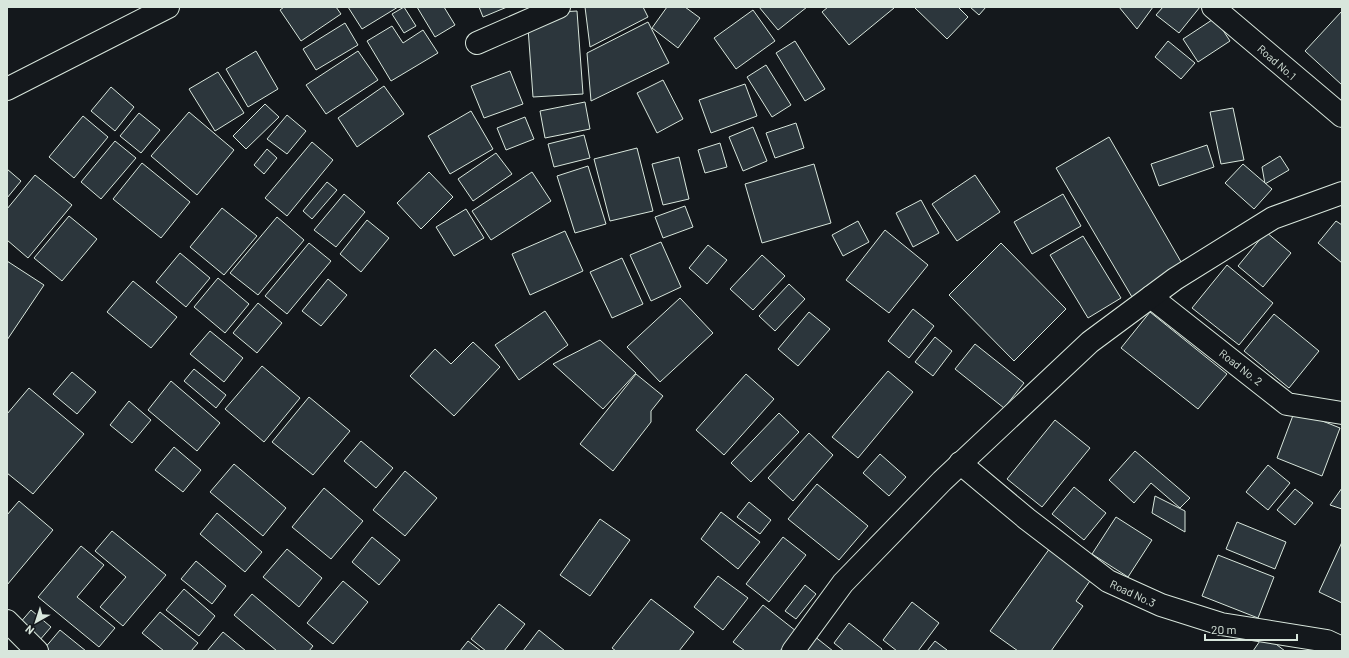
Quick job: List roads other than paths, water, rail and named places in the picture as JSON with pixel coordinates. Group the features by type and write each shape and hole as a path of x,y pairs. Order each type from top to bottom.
{"street":[{"path":"7,88 168,7"},
{"path":"477,43 558,7"},
{"name":"Road No.1","path":"1213,7 1342,116"},
{"path":"793,651 842,583 960,463 1090,342 1175,279 1273,218 1342,193"},
{"name":"Road No. 2","path":"1151,297 1287,404 1342,413"},
{"name":"Road No.3","path":"960,463 1027,519 1108,581 1161,605 1221,624 1327,641 1342,648"},
{"path":"7,622 37,651"}]}
